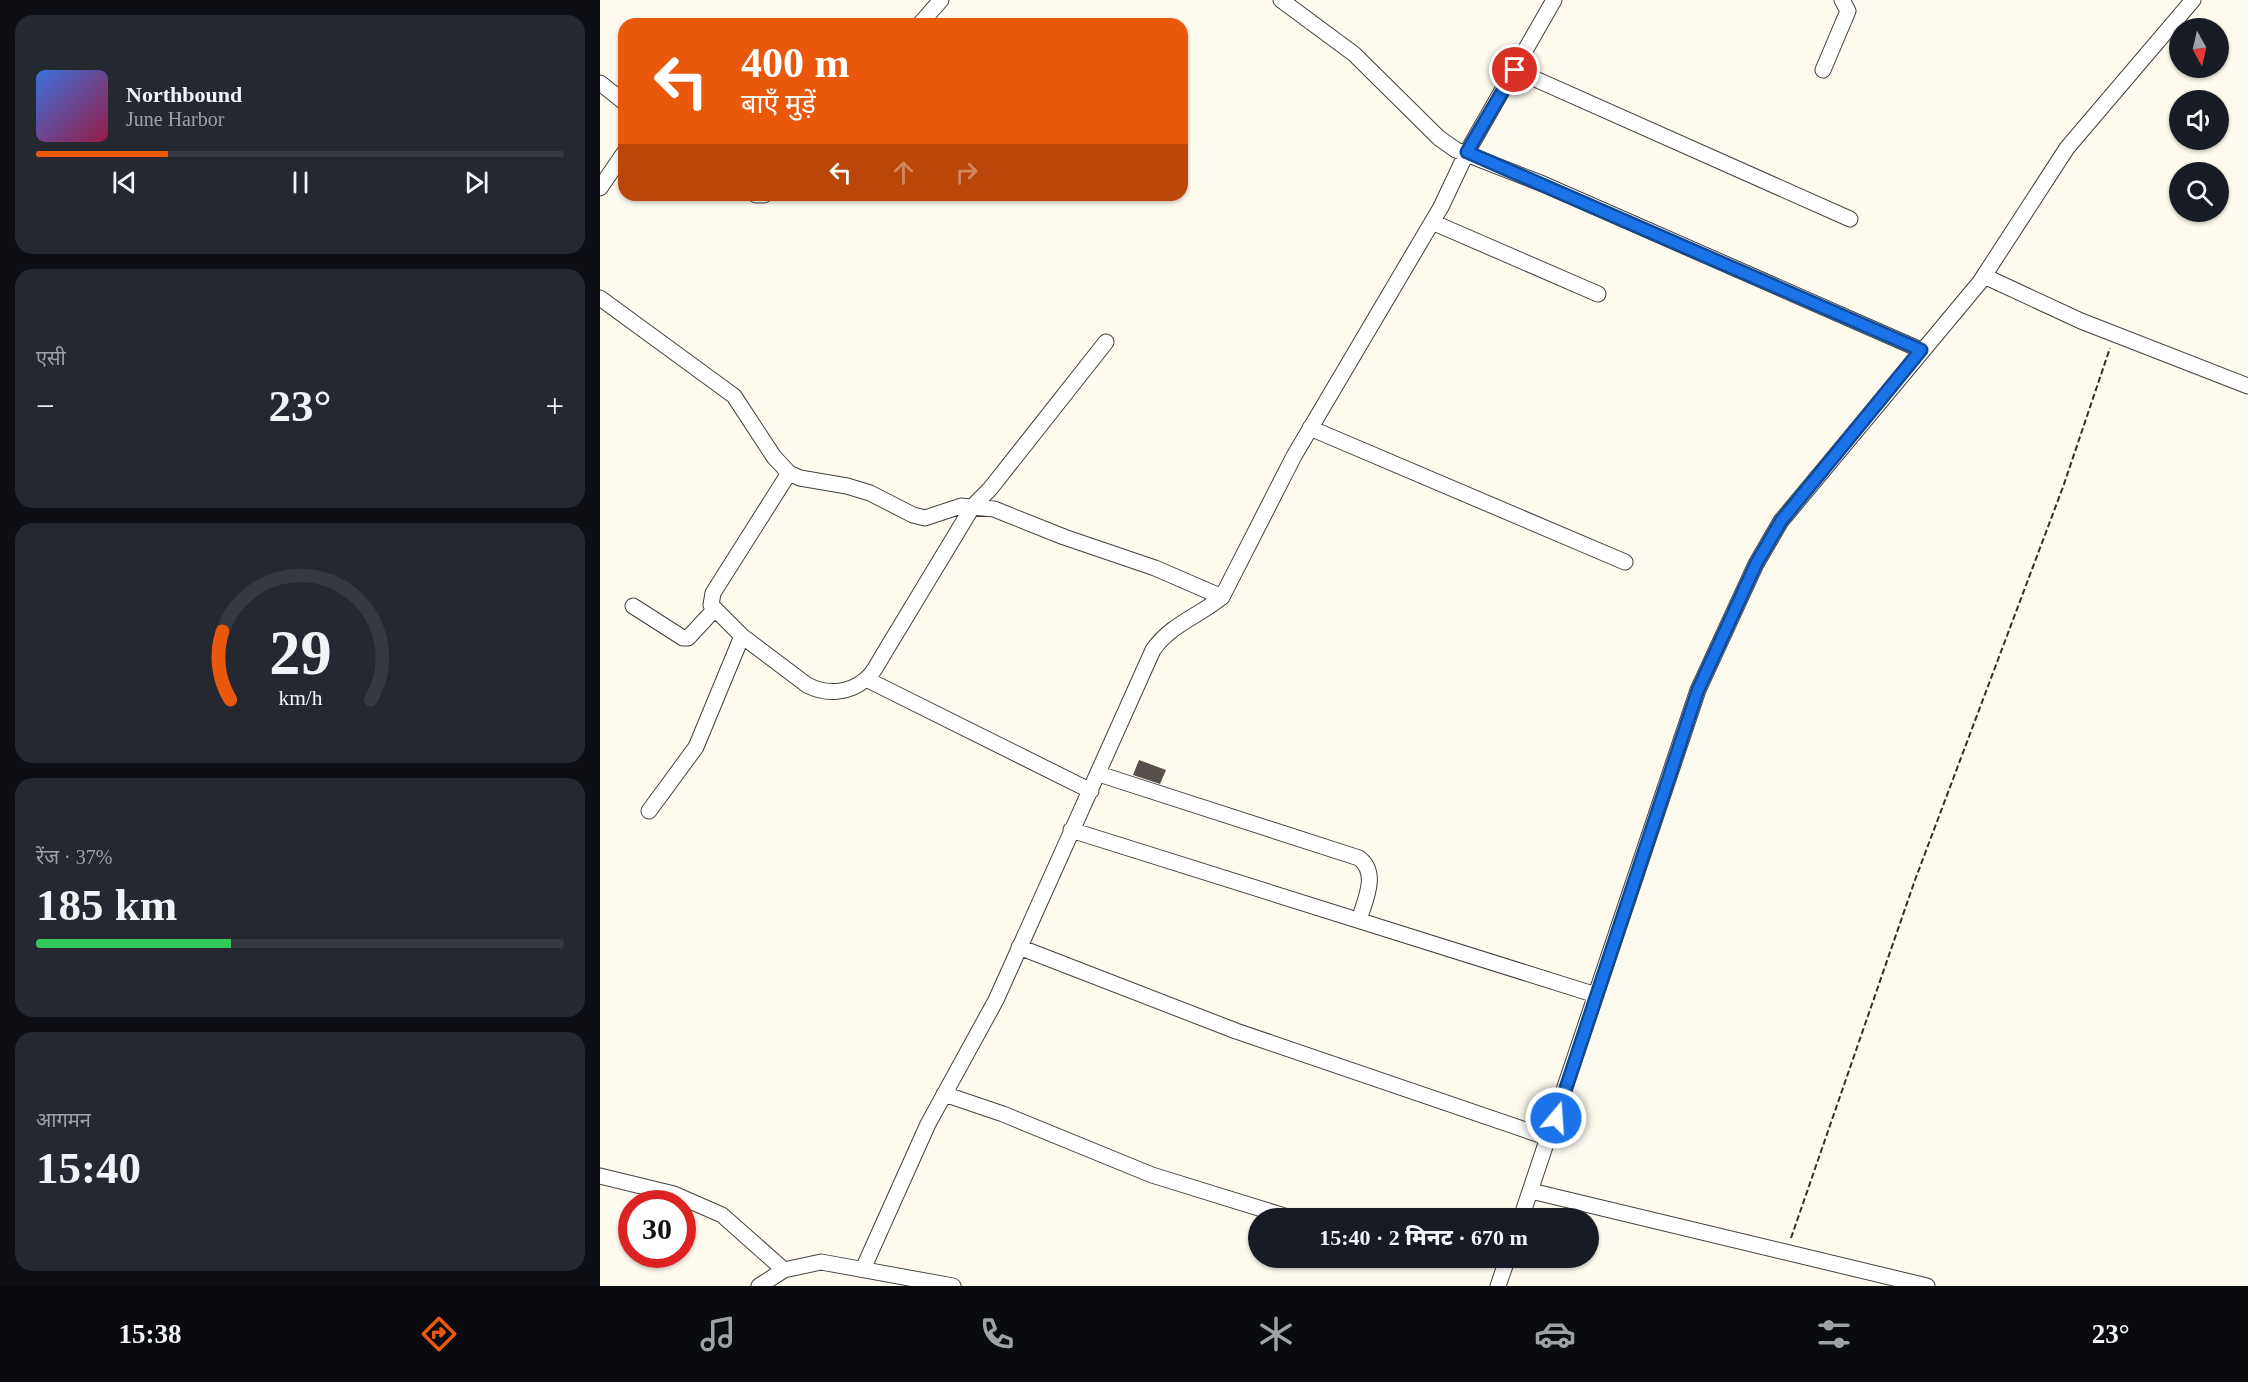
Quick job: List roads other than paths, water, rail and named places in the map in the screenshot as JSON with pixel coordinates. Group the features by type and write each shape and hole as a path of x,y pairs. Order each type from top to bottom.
{"street":[{"path":"925,18 941,0"},
{"path":"1281,0 1354,54 1446,144 1921,350"},
{"path":"1823,70 1847,18 1848,11 1842,0"},
{"path":"1525,1208 1698,690 1756,564 1781,521 1984,276 2067,148 2193,0"},
{"path":"863,1269 927,1124 996,1000 1153,650 1175,626 1209,608 1222,597 1310,428 1432,222 1467,152 1515,70 1550,1"},
{"path":"1515,70 1850,219"},
{"path":"600,83 618,97"},
{"path":"600,188 618,162"},
{"path":"1432,222 1598,294"},
{"path":"1984,276 2115,334 2248,386"},
{"path":"600,298 734,396 774,457 789,473 800,478 847,486 870,493 913,515 925,518 961,506 994,509 1155,568 1222,597"},
{"path":"789,473 713,593 711,600 714,610 742,636 819,692 847,690 867,679 973,506 990,489 1106,342"},
{"path":"1310,428 1625,562"},
{"path":"633,606 683,638 688,638 714,610"},
{"path":"649,811 696,747 742,636"},
{"path":"867,679 1091,791"},
{"path":"1099,774 1359,858 1366,864 1370,873 1359,920"},
{"path":"1071,830 1596,994"},
{"path":"1019,947 1236,1031 1549,1138"},
{"path":"944,1094 1003,1114 1152,1175 1259,1208"},
{"path":"600,1176 674,1194 722,1215 784,1269"},
{"path":"1531,1191 1928,1286"},
{"path":"759,1286 784,1269 821,1262 953,1286"},
{"path":"1498,1286 1504,1268"}]}
